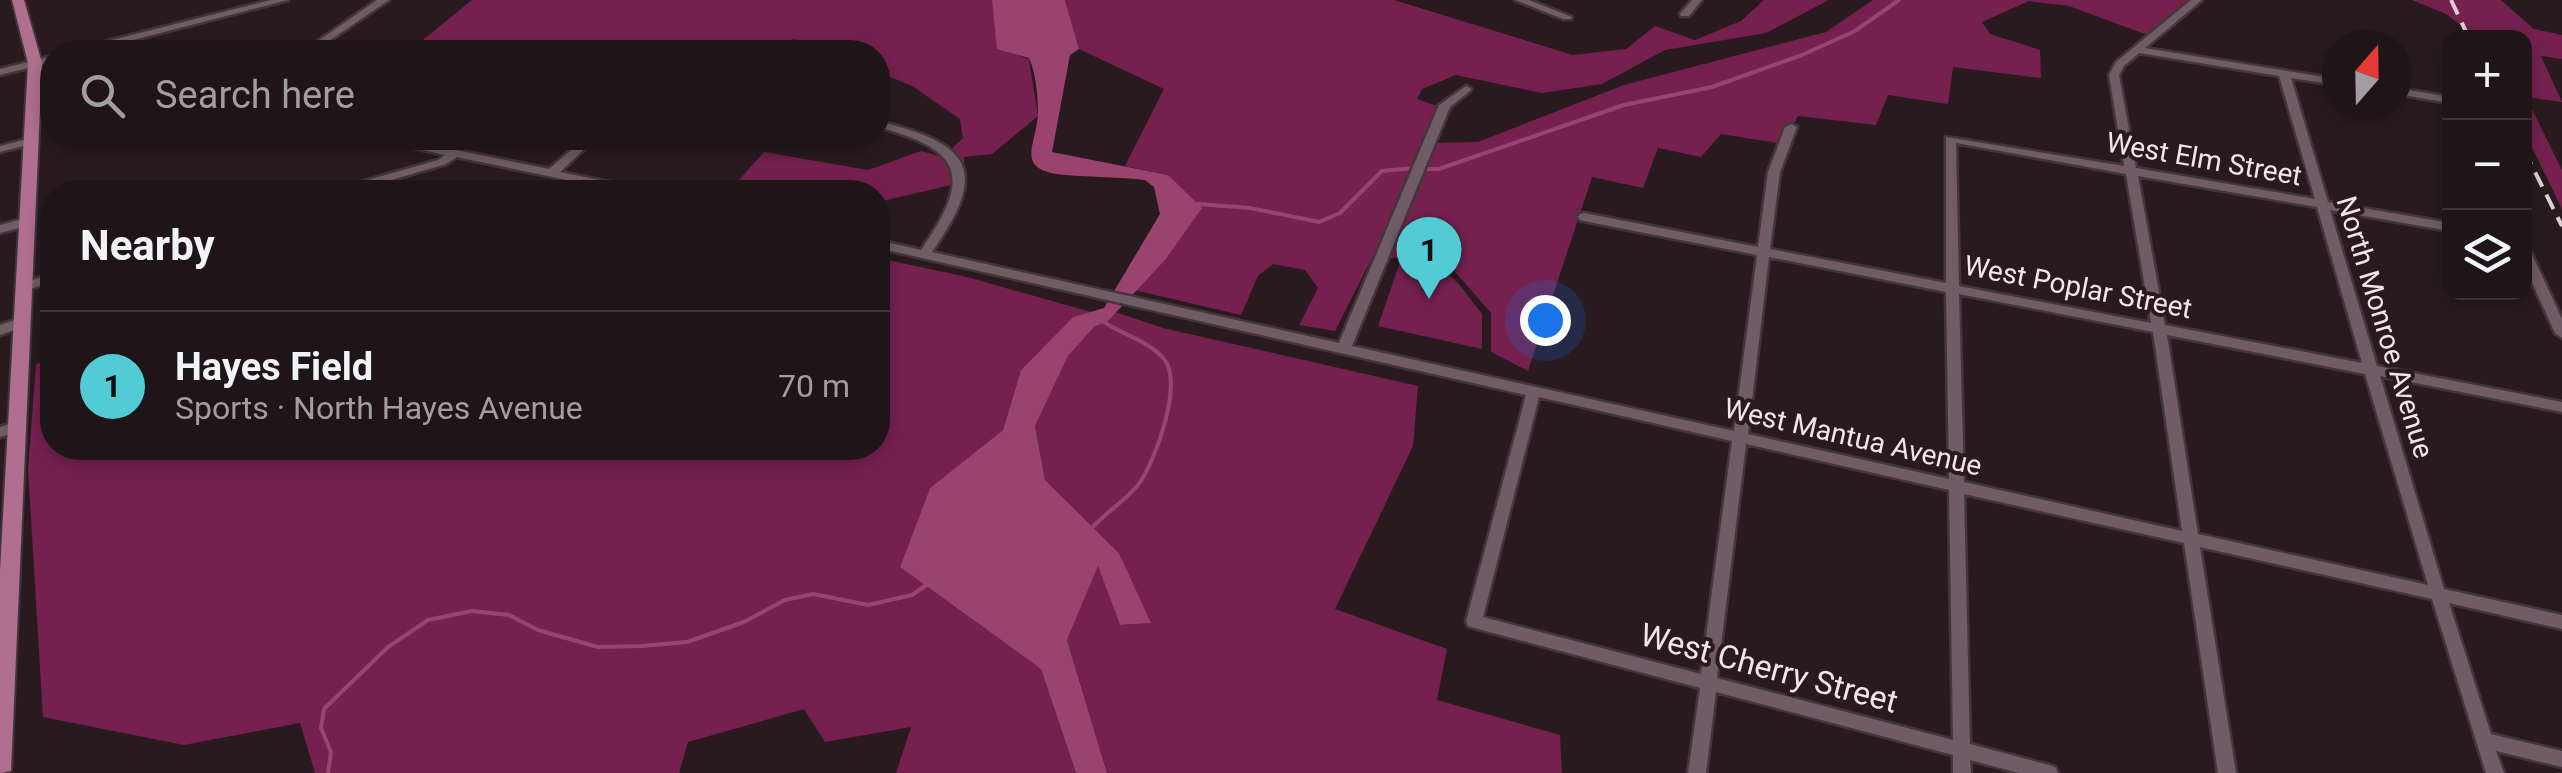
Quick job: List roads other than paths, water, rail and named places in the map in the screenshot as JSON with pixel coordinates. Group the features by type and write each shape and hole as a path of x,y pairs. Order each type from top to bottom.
{"main road":[{"path":"18,0 40,48"},
{"path":"0,771 8,429 21,323 31,141 40,97"}],"street":[{"path":"124,40 283,0"},
{"path":"325,40 384,0"},
{"path":"1520,0 1567,17"},
{"path":"1685,14 1697,0"},
{"path":"2197,0 2114,74 2159,328 2228,773"},
{"path":"2137,50 2322,80"},
{"path":"0,72 40,64"},
{"name":"North Monroe Avenue","path":"2284,74 2495,773"},
{"path":"1344,348 1445,105 1466,90"},
{"path":"2412,94 2442,99"},
{"path":"890,126 935,141 961,177 962,187 955,206 924,254"},
{"path":"1696,773 1774,172 1790,127"},
{"name":"West Elm Street","path":"1954,288 1950,140 2442,226"},
{"path":"0,148 31,141"},
{"path":"442,150 580,180"},
{"path":"551,174 577,150"},
{"path":"381,180 439,163 455,153"},
{"name":"West Poplar Street","path":"1584,217 2562,408"},
{"path":"0,229 26,222"},
{"path":"890,247 1133,302"},
{"path":"2532,267 2562,333"},
{"path":"22,287 40,282"},
{"path":"1954,288 1962,773"},
{"name":"West Mantua Avenue","path":"1133,302 2562,622"},
{"path":"1,329 21,323"},
{"name":"West Cherry Street","path":"1534,391 1474,621 2048,773"},
{"path":"2485,740 2562,760"}],"waterway":[{"path":"1424,169 1439,169 1624,105 1712,87 1802,55 1855,31 1899,0"},
{"path":"1198,204 1250,208 1319,222 1340,213 1382,171 1414,168"},
{"path":"1092,528 1133,491 1145,474 1165,423 1171,386 1169,370 1158,353 1104,322"},
{"path":"328,773 331,752 321,728 324,709 388,647 428,620 472,611 509,615 538,630 598,647 642,646 687,642 744,622 785,600 813,594 868,605 912,595 928,584"}],"railway":[{"path":"2451,0 2465,30"},
{"path":"2532,166 2562,226"}],"place":[{"name":"Hayes Field","path":"1429,299"}]}
